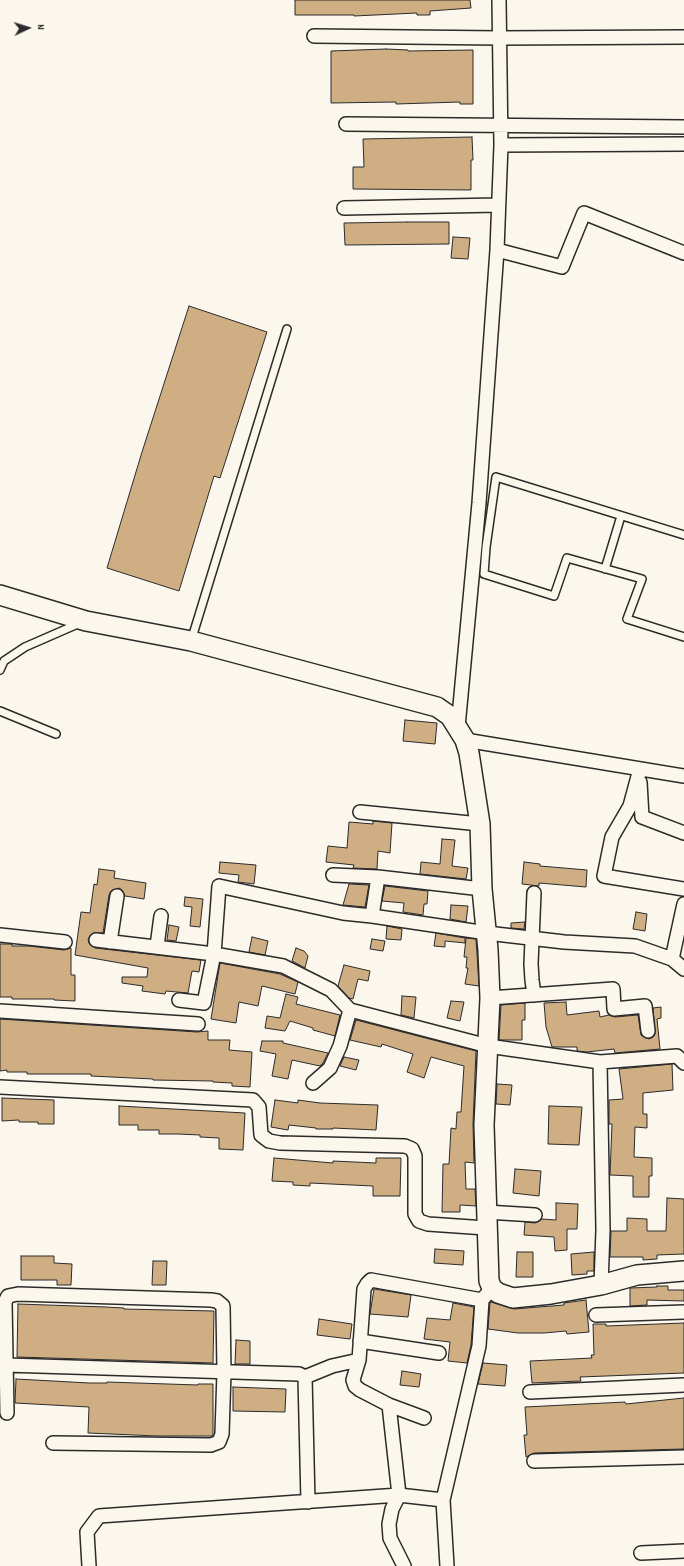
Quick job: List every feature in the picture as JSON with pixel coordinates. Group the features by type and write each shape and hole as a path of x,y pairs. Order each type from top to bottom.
{"main road":[{"path":"0,595 86,620 191,641 437,707 450,716 461,733 469,753 480,824 482,889 487,933 490,998 484,1126 489,1281 487,1294 513,1298 551,1294 601,1285 637,1275 684,1271"}],"street":[{"path":"499,0 501,145 497,250 479,503 480,547 461,733 640,769 684,776"},
{"path":"314,36 499,38 684,37"},
{"path":"346,124 684,127"},
{"path":"501,145 684,144"},
{"path":"344,208 498,205"},
{"path":"497,250 562,267 584,213 684,253"},
{"path":"640,769 642,817 684,833"},
{"path":"640,769 630,806 612,837 604,876 684,889"},
{"path":"360,812 480,824"},
{"path":"333,875 378,877 482,889"},
{"path":"372,916 378,877"},
{"path":"179,1000 204,1003 214,954 219,886 343,914 372,916 487,933 635,946 672,959 684,969"},
{"path":"534,893 532,980 534,995"},
{"path":"110,942 117,896"},
{"path":"672,959 684,904"},
{"path":"157,946 161,916"},
{"path":"0,935 65,942"},
{"path":"96,940 157,946 284,966 331,990 350,1010 488,1046 600,1062 677,1056 684,1063"},
{"path":"490,998 613,989 614,1009 645,1006 648,1031"},
{"path":"313,1083 330,1068 340,1046 350,1010"},
{"path":"0,1011 198,1024"},
{"path":"600,1062 603,1230 601,1285"},
{"path":"0,1087 253,1100 259,1107 261,1135 269,1141 280,1143 405,1146 412,1149 415,1156 415,1214 419,1221 428,1224 534,1215"},
{"path":"424,1418 389,1405 355,1386 353,1380 359,1360 364,1289 371,1280 487,1294 479,1346 443,1500 447,1566"},
{"path":"7,1414 5,1302 8,1296 26,1294 217,1301 223,1306 224,1372 222,1434 219,1442 211,1445 53,1443"},
{"path":"596,1315 684,1312"},
{"path":"360,1341 439,1353"},
{"path":"6,1365 299,1374 305,1377 332,1366 359,1360"},
{"path":"305,1377 308,1502"},
{"path":"530,1392 684,1385"},
{"path":"389,1405 399,1495 392,1509 389,1524 390,1538 404,1566"},
{"path":"534,1461 684,1457"},
{"path":"89,1566 87,1532 99,1516 399,1495 443,1500"},
{"path":"641,1553 684,1551"}],"lane":[{"path":"191,641 286,329"},
{"path":"684,535 496,478 480,547 484,574 554,596 567,558 642,579 627,619 684,637"},
{"path":"605,569 622,516"},
{"path":"0,670 4,661 25,647 86,620"},
{"path":"0,711 56,734"}],"building":[{"path":"295,0 470,0 471,8 430,11 430,15 417,15 417,13 354,16 295,15"},
{"path":"386,49 408,51 473,50 473,104 460,104 460,102 396,104 396,102 331,103 331,51"},
{"path":"472,137 473,160 471,160 471,190 353,189 353,167 364,167 363,139"},
{"path":"449,222 449,244 345,245 344,223"},
{"path":"453,237 470,238 468,259 451,258"},
{"path":"189,306 267,332 220,478 214,476 179,591 107,568 142,452"},
{"path":"405,720 437,723 435,744 403,741"},
{"path":"373,821 392,823 390,853 378,851 377,869 353,868 354,865 326,862 328,846 347,848 349,822 373,824"},
{"path":"442,839 455,840 452,866 468,868 466,879 420,874 421,862 440,864"},
{"path":"220,862 256,865 254,884 238,882 239,875 219,873"},
{"path":"524,862 540,864 540,866 587,870 586,887 539,883 539,886 522,884"},
{"path":"99,869 115,871 114,878 146,883 144,899 125,896 119,888 111,891 109,895 103,933 93,933 88,939 89,943 95,948 201,960 199,972 192,971 188,993 166,991 165,994 142,991 143,986 122,983 122,977 147,977 148,968 75,955 81,912 90,913 94,884 97,885"},
{"path":"349,884 369,885 365,907 343,905"},
{"path":"385,886 428,891 427,904 424,904 423,915 403,912 404,903 382,901"},
{"path":"185,897 203,899 200,927 190,926 192,907 184,906"},
{"path":"451,905 468,906 466,922 450,919"},
{"path":"636,912 647,914 645,931 633,929"},
{"path":"525,922 524,929 511,928 511,923"},
{"path":"169,925 179,927 176,941 167,940"},
{"path":"387,926 402,929 401,940 386,939"},
{"path":"436,933 465,938 465,943 445,941 445,947 434,946"},
{"path":"252,937 268,941 265,955 249,952"},
{"path":"466,938 476,939 479,986 465,984 468,968 466,968 467,957 464,957"},
{"path":"372,939 385,941 383,951 370,949"},
{"path":"0,944 64,950 71,948 71,975 75,975 75,1001 54,999 12,999 12,997 0,997"},
{"path":"296,948 304,951 308,956 305,968 292,961"},
{"path":"220,963 280,974 298,982 295,994 262,986 258,1006 239,1002 236,1023 211,1019"},
{"path":"344,965 370,971 368,981 358,979 353,999 349,998 338,986"},
{"path":"286,994 298,997 296,1004 340,1015 335,1036 313,1030 313,1028 290,1021 285,1031 265,1028 267,1016 280,1018"},
{"path":"402,996 416,997 414,1018 401,1015"},
{"path":"451,1001 464,1002 460,1021 447,1018"},
{"path":"566,1002 567,1015 599,1011 600,1017 609,1015 615,1017 638,1015 641,1035 649,1039 655,1034 653,1008 661,1007 661,1018 657,1019 660,1049 615,1053 614,1049 587,1052 577,1051 577,1047 552,1047 546,1027 544,1003"},
{"path":"525,1003 525,1020 522,1020 522,1040 499,1040 501,1005"},
{"path":"0,1019 197,1032 208,1031 208,1040 230,1040 229,1050 252,1052 250,1087 232,1086 232,1083 213,1081 153,1080 91,1076 91,1074 27,1074 27,1072 7,1072 7,1070 0,1071"},
{"path":"356,1020 476,1051 473,1124 474,1163 465,1162 466,1189 475,1189 476,1206 460,1205 460,1212 442,1212 443,1164 449,1164 451,1128 456,1129 457,1112 461,1112 464,1066 431,1057 424,1078 407,1072 413,1054 382,1044 381,1047 350,1040"},
{"path":"262,1041 283,1041 283,1043 328,1053 320,1066 292,1060 288,1079 272,1076 276,1054 260,1051"},
{"path":"344,1057 359,1060 356,1070 340,1066"},
{"path":"672,1064 673,1090 643,1093 643,1114 647,1114 647,1128 635,1127 634,1157 652,1158 652,1176 649,1176 649,1197 633,1197 633,1176 610,1175 612,1124 609,1124 609,1100 623,1099 619,1069"},
{"path":"497,1084 512,1085 510,1105 496,1104"},
{"path":"2,1098 54,1100 54,1124 19,1122 19,1120 2,1121"},
{"path":"275,1100 298,1103 298,1100 320,1103 378,1105 376,1130 333,1128 316,1129 289,1125 288,1130 271,1127"},
{"path":"119,1106 245,1113 243,1150 219,1149 219,1138 200,1137 200,1135 159,1134 159,1130 138,1130 138,1125 119,1125"},
{"path":"549,1106 582,1107 579,1145 548,1144"},
{"path":"274,1158 333,1163 333,1161 376,1163 376,1158 401,1158 400,1196 373,1196 373,1186 310,1183 310,1186 293,1185 293,1182 272,1181"},
{"path":"515,1169 541,1171 539,1196 513,1193"},
{"path":"667,1198 684,1199 684,1254 657,1255 657,1259 643,1260 643,1257 610,1257 611,1231 627,1231 627,1218 647,1219 647,1231 666,1231"},
{"path":"556,1203 578,1204 577,1229 567,1229 567,1250 555,1251 554,1237 524,1235 525,1222 535,1223 542,1219 556,1220"},
{"path":"435,1249 464,1251 463,1265 434,1263"},
{"path":"517,1252 533,1252 533,1277 516,1277"},
{"path":"594,1252 594,1271 587,1271 587,1274 572,1275 571,1254"},
{"path":"21,1256 54,1256 54,1263 72,1264 71,1285 57,1285 57,1280 21,1280"},
{"path":"153,1261 167,1261 166,1285 152,1285"},
{"path":"668,1286 668,1290 684,1290 684,1301 647,1300 647,1305 630,1306 630,1288"},
{"path":"374,1289 411,1295 408,1317 370,1314"},
{"path":"586,1300 589,1332 567,1334 566,1331 518,1333 488,1329 491,1302 514,1309 564,1305 564,1303"},
{"path":"453,1303 474,1307 471,1345 467,1363 448,1361 450,1342 424,1339 427,1318 450,1320"},
{"path":"18,1304 124,1309 214,1311 213,1363 17,1357"},
{"path":"319,1319 352,1324 350,1339 317,1335"},
{"path":"684,1323 684,1373 580,1377 581,1381 532,1383 530,1361 592,1358 591,1355 594,1355 593,1324 606,1324 606,1326"},
{"path":"236,1340 250,1341 250,1364 235,1364"},
{"path":"483,1363 507,1365 505,1386 478,1384"},
{"path":"402,1371 421,1374 419,1387 400,1385"},
{"path":"16,1379 89,1383 213,1384 213,1436 157,1436 88,1433 89,1407 15,1403"},
{"path":"233,1387 286,1389 285,1412 233,1411"},
{"path":"684,1398 684,1449 534,1453 526,1457 524,1435 527,1435 525,1407 625,1402 626,1404"}]}
